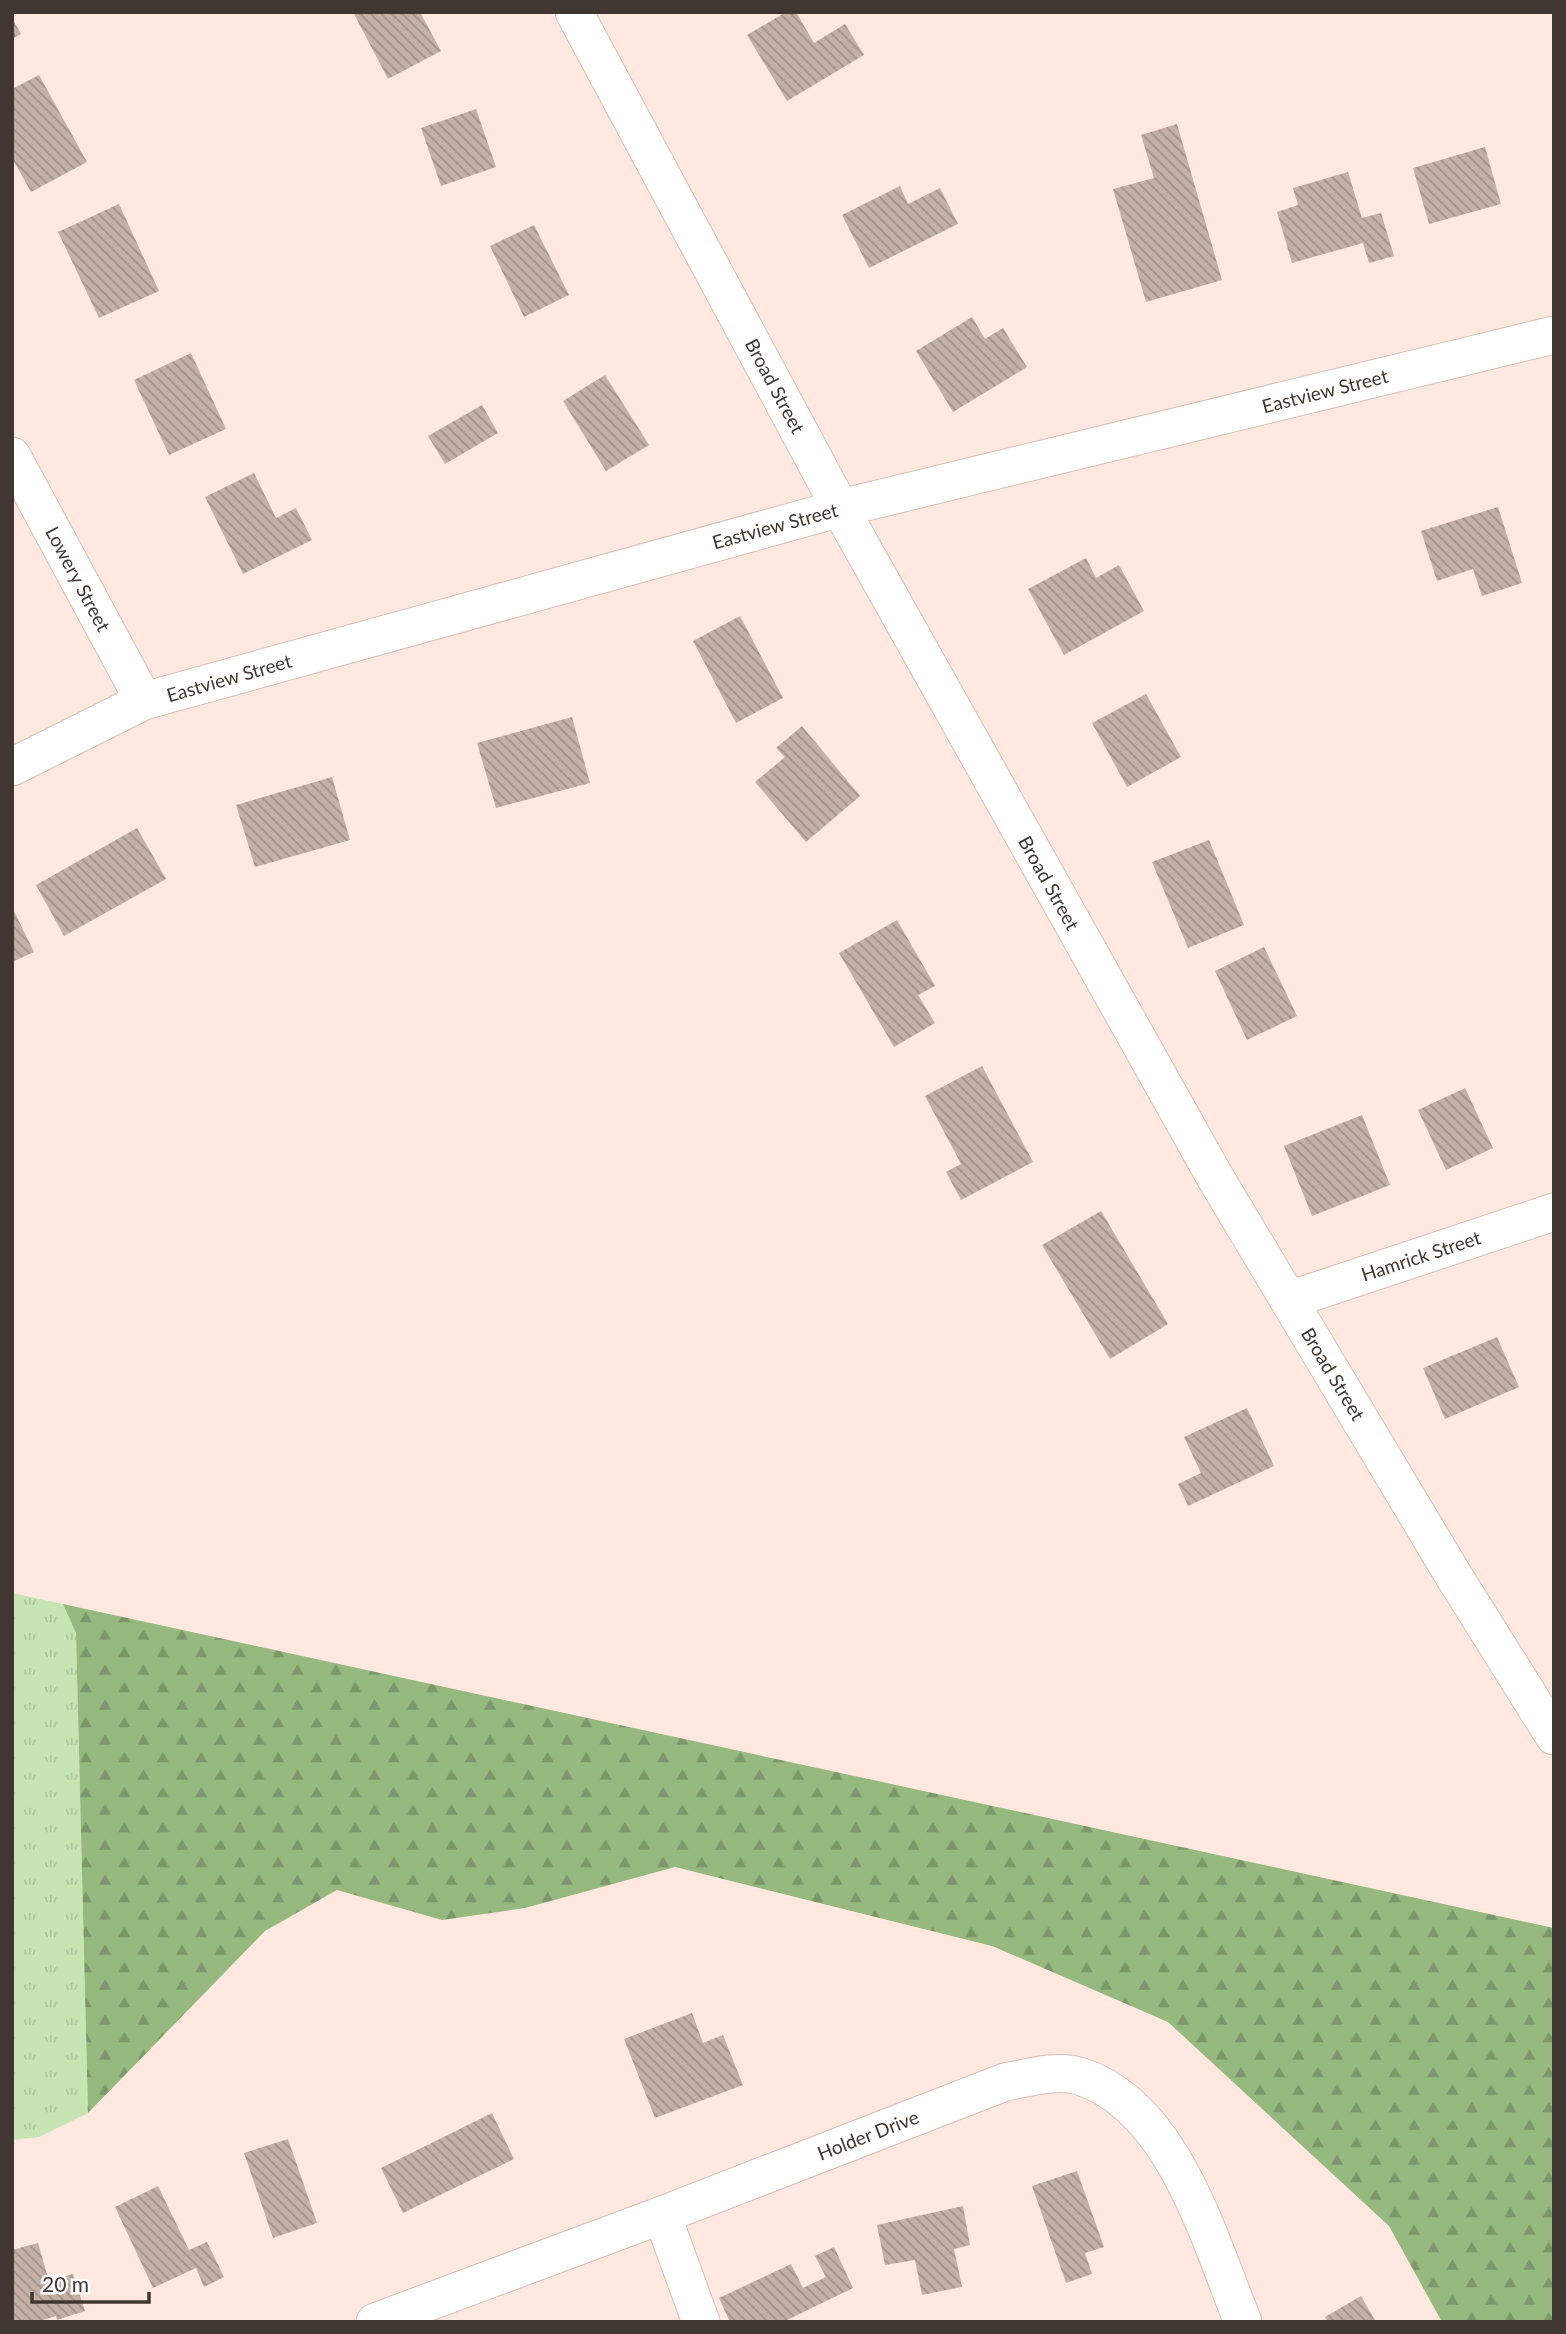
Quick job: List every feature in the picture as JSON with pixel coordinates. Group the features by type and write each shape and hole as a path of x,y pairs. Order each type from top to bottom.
{"street":[{"name":"Broad Street","path":"573,12 841,508 1194,1142 1452,1573 1554,1736"},
{"name":"Eastview Street","path":"12,767 144,701 841,508 1554,335"},
{"name":"Lowery Street","path":"12,456 144,701"},
{"name":"Hamrick Street","path":"1289,1300 1554,1212"},
{"name":"Holder Drive","path":"375,2322 662,2215 1005,2082 1046,2074 1077,2075 1107,2088 1140,2114 1166,2147 1186,2182 1243,2322"},
{"path":"662,2215 701,2322"}],"green space":[{"path":"12,1593 63,1604 76,1632 88,2113 39,2137 12,2140"},
{"path":"63,1604 1554,1928 1554,2322 1442,2322 1389,2226 1168,2022 992,1946 675,1867 525,1908 442,1920 337,1890 265,1931 88,2113 76,1633"}],"building":[{"path":"353,12 420,12 441,51 388,79"},
{"path":"786,12 796,12 814,43 845,24 864,55 787,101 747,35"},
{"path":"12,18 21,34 12,39"},
{"path":"39,75 87,162 31,192 12,158 12,89"},
{"path":"476,109 496,167 441,186 421,128"},
{"path":"1177,124 1222,280 1146,302 1113,189 1154,178 1141,135"},
{"path":"1485,147 1501,204 1429,224 1413,168"},
{"path":"1348,172 1362,218 1381,213 1394,256 1369,263 1363,243 1292,263 1277,212 1298,205 1293,188"},
{"path":"900,186 908,204 940,188 958,224 869,268 842,215"},
{"path":"119,204 159,291 99,318 58,232"},
{"path":"534,225 569,295 524,317 490,246"},
{"path":"972,317 985,339 1003,328 1027,367 953,412 916,351"},
{"path":"191,353 226,429 169,455 134,380"},
{"path":"605,375 649,445 606,471 563,401"},
{"path":"482,405 498,433 445,464 428,436"},
{"path":"254,473 276,518 296,508 312,540 243,574 205,497"},
{"path":"1498,507 1522,583 1482,596 1473,569 1437,581 1421,531"},
{"path":"1086,558 1096,578 1119,565 1144,611 1064,655 1028,589"},
{"path":"740,616 783,698 736,723 693,641"},
{"path":"1146,694 1181,757 1127,787 1092,723"},
{"path":"572,717 590,783 496,808 477,743"},
{"path":"802,726 860,796 806,842 755,782 785,757 776,748"},
{"path":"332,777 350,840 255,867 236,805"},
{"path":"137,828 166,879 64,936 36,885"},
{"path":"1209,840 1244,925 1188,948 1152,862"},
{"path":"12,907 34,952 12,962"},
{"path":"897,920 935,986 918,995 935,1023 894,1047 839,953"},
{"path":"1264,947 1297,1016 1247,1040 1215,971"},
{"path":"982,1066 1033,1162 961,1200 946,1172 961,1164 925,1096"},
{"path":"1465,1088 1493,1148 1446,1170 1418,1110"},
{"path":"1362,1115 1390,1185 1312,1216 1284,1146"},
{"path":"1101,1211 1168,1324 1110,1359 1042,1245"},
{"path":"1497,1337 1519,1387 1445,1419 1423,1368"},
{"path":"1247,1408 1274,1466 1188,1506 1178,1484 1201,1473 1184,1437"},
{"path":"692,2013 703,2043 723,2035 743,2085 655,2118 624,2039"},
{"path":"492,2113 514,2159 403,2213 381,2168"},
{"path":"288,2139 317,2223 273,2238 244,2153"},
{"path":"1077,2171 1104,2247 1085,2253 1092,2274 1066,2283 1032,2186"},
{"path":"158,2186 189,2250 207,2242 224,2277 204,2287 196,2268 153,2288 115,2207"},
{"path":"963,2206 970,2245 954,2249 962,2287 922,2295 915,2260 885,2265 877,2225"},
{"path":"38,2243 49,2281 73,2274 85,2311 57,2320 56,2316 36,2322 12,2322 12,2250"},
{"path":"834,2247 853,2288 783,2322 730,2322 719,2298 791,2264 803,2288 826,2277 815,2256"},
{"path":"1361,2296 1376,2322 1328,2322 1325,2317"}]}
